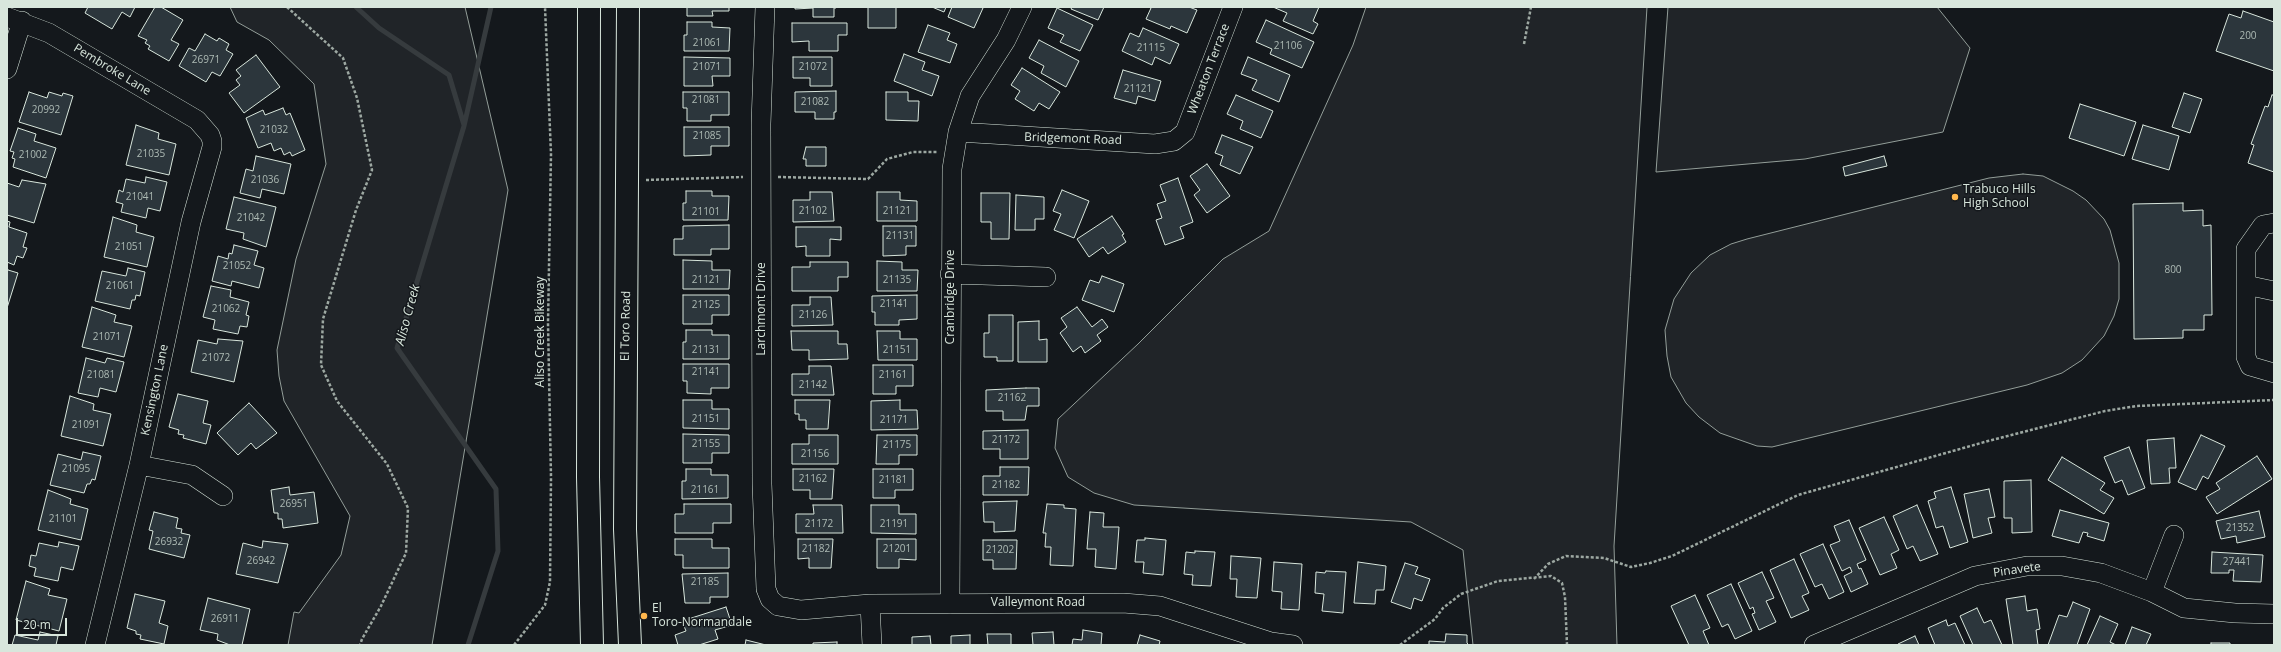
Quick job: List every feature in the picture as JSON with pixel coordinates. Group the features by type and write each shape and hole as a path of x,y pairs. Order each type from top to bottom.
{"main road":[{"path":"589,7 588,461 592,645"},
{"name":"El Toro Road","path":"628,7 625,529 630,645"}],"street":[{"name":"Larchmont Drive","path":"764,7 761,176 762,484 766,581 770,599 778,606"},
{"name":"Cranbridge Drive","path":"950,604 950,274 952,169 958,132 970,96 1006,40 1022,7"},
{"name":"Wheaton Terrace","path":"1185,132 1234,7"},
{"path":"7,69 14,19"},
{"name":"Pembroke Lane","path":"14,19 69,45 197,120 210,135"},
{"name":"Bridgemont Road","path":"958,132 1155,144 1174,141 1185,132"},
{"name":"Kensington Lane","path":"95,645 139,465 191,222 212,147 210,135"},
{"path":"2274,224 2263,225 2246,249 2246,357 2250,366 2274,373"},
{"path":"950,274 1046,277"},
{"path":"2246,285 2274,291"},
{"path":"139,465 192,476 223,496"},
{"path":"2152,592 2174,535"},
{"name":"Pinavete","path":"1814,645 1975,576 2027,566 2062,566 2101,574 2152,592 2184,608 2235,613 2274,614"},
{"name":"Valleymont Road","path":"778,606 801,610 870,604 1123,603 1160,606 1271,642 1293,645"},
{"path":"870,604 872,645"}],"path":[{"path":"287,7 343,58 357,98 372,170 356,210 323,319 321,365 336,401 387,464 408,508 406,552 381,606 360,645"},
{"name":"Aliso Creek Bikeway","path":"514,645 545,605 550,582 551,477 548,323 551,154 545,7"},
{"path":"1524,44 1531,7"},
{"path":"628,181 761,176 868,179 887,159 913,152 934,151 955,155"},
{"path":"1534,579 1548,564 1566,556 1604,558 1631,567 1650,563 1672,556 1798,495 1988,441 2105,411 2137,406 2274,400"},
{"path":"1400,645 1435,619 1443,608 1461,594 1498,581 1534,579 1551,576 1562,583 1565,597 1567,645"}],"shaded area":[{"path":"230,7 465,7 508,190 432,645 288,645 294,612 299,613 341,555 350,516 284,401 279,376 277,350 296,259 326,164 314,84 269,40 237,22"},
{"path":"1366,7 1647,7 1614,546 1617,645 1473,645 1463,550 1411,522 1134,505 1094,493 1068,477 1055,448 1058,419 1138,344 1223,259 1269,231 1353,45"},
{"path":"1668,7 1937,7 1970,48 1943,132 1805,159 1656,172"},
{"path":"2023,174 2043,176 2073,191 2086,200 2104,219 2110,230 2119,263 2119,299 2114,316 2104,336 2082,360 2062,373 2027,385 1772,447 1757,446 1720,433 1699,417 1686,403 1671,377 1667,356 1665,330 1674,299 1691,273 1710,255 1731,244 1747,239 1989,178"}],"building":[{"path":"88,7 135,7 130,17 122,12 112,29 85,13"},
{"path":"155,7 161,7 183,20 171,40 179,44 169,61 148,49 150,46 145,43 147,40 138,36"},
{"path":"687,7 729,7 729,11 712,11 713,16 687,16"},
{"path":"795,7 836,8 834,8 834,17 813,17 813,8 795,9"},
{"path":"868,7 896,7 896,28 868,28"},
{"path":"932,7 946,7 944,12"},
{"path":"952,7 983,8 974,28 948,17"},
{"path":"1072,7 1104,7 1098,20 1071,9"},
{"path":"1148,7 1189,7 1197,10 1187,33 1171,26 1170,29 1146,19 1151,8"},
{"path":"1273,7 1319,7 1313,21 1318,24 1313,34 1283,21 1287,13"},
{"path":"1057,8 1093,25 1080,51 1060,42 1064,35 1048,28"},
{"path":"2243,11 2274,22 2274,71 2216,51 2229,14 2241,18"},
{"path":"1266,20 1314,42 1302,68 1270,54 1272,49 1256,42"},
{"path":"687,22 712,22 712,27 730,28 729,51 684,51 684,35 687,35"},
{"path":"792,23 847,23 847,35 838,35 838,51 809,51 809,41 792,42"},
{"path":"928,25 950,33 947,40 957,44 950,63 918,52"},
{"path":"1143,28 1179,44 1170,64 1155,57 1152,65 1122,51 1130,33 1139,37"},
{"path":"205,34 217,41 219,38 229,44 226,50 233,54 220,76 212,72 206,82 179,66 189,48 195,51"},
{"path":"1039,40 1079,61 1066,87 1041,73 1044,66 1029,58"},
{"path":"904,54 925,62 922,70 939,76 932,96 894,81"},
{"path":"256,55 280,87 244,113 229,93 240,85 236,80 241,76 236,70"},
{"path":"684,57 730,58 730,76 712,76 713,86 684,86"},
{"path":"793,57 832,57 832,86 810,86 810,78 793,78"},
{"path":"1248,57 1290,75 1279,102 1252,90 1257,80 1241,74"},
{"path":"1022,68 1060,92 1049,109 1039,103 1034,111 1015,99 1020,91 1011,85"},
{"path":"1123,70 1161,81 1155,101 1138,96 1136,104 1114,98"},
{"path":"836,91 836,112 834,112 834,119 815,119 815,112 795,112 795,92"},
{"path":"29,92 47,98 49,92 62,96 63,93 73,96 61,135 19,122"},
{"path":"683,92 729,92 729,115 711,115 711,121 687,121 687,108 683,108"},
{"path":"886,92 908,92 908,101 919,101 918,121 886,120"},
{"path":"2184,93 2202,99 2190,133 2172,127"},
{"path":"1236,95 1273,111 1261,138 1240,129 1243,121 1227,114"},
{"path":"2272,95 2274,95 2274,172 2248,163 2254,145 2251,144 2265,106 2268,107"},
{"path":"2080,104 2136,122 2124,156 2069,138"},
{"path":"283,108 286,115 290,113 305,150 292,156 290,152 284,155 281,148 274,151 271,143 258,148 246,118 263,110 265,115"},
{"path":"136,125 159,133 158,139 176,144 169,175 126,165"},
{"path":"2143,125 2179,136 2169,170 2132,159"},
{"path":"684,127 729,127 729,146 711,146 711,155 684,156"},
{"path":"18,128 36,134 34,141 56,148 46,178 13,167 15,159 12,158 14,152 10,151"},
{"path":"1222,135 1253,147 1240,174 1220,165 1223,156 1215,153"},
{"path":"806,147 826,147 826,166 806,166 806,159 803,159"},
{"path":"256,156 291,164 284,194 262,189 260,198 240,193 246,169 253,171"},
{"path":"1884,156 1887,166 1845,176 1843,167"},
{"path":"1207,164 1230,196 1207,213 1194,195 1200,190 1190,176"},
{"path":"146,177 167,182 160,211 148,208 146,218 121,212 123,204 116,202 119,190 123,192 126,179 145,183"},
{"path":"1178,178 1193,222 1180,227 1184,238 1165,245 1156,220 1162,218 1157,204 1166,201 1160,185"},
{"path":"22,180 46,184 34,223 7,215 7,183 19,187"},
{"path":"1062,190 1089,201 1074,238 1054,230 1061,214 1053,211"},
{"path":"686,191 712,191 712,196 729,196 728,220 683,220 683,203 686,203"},
{"path":"810,192 832,192 834,221 793,222 793,200 810,200"},
{"path":"877,192 900,192 900,200 917,201 917,221 877,221"},
{"path":"981,193 1010,193 1009,239 991,239 991,222 981,222"},
{"path":"1016,195 1044,197 1044,219 1035,219 1035,230 1015,230"},
{"path":"234,197 276,207 266,247 243,239 244,233 226,229"},
{"path":"2183,203 2183,211 2203,210 2203,226 2211,225 2212,315 2204,315 2204,330 2183,330 2183,338 2134,339 2133,204"},
{"path":"1112,216 1124,234 1122,235 1126,242 1108,254 1103,247 1089,257 1077,239"},
{"path":"113,217 137,225 136,232 154,237 147,267 104,257"},
{"path":"7,221 10,222 9,227 27,233 23,247 27,248 23,258 17,256 14,265 7,262"},
{"path":"729,225 729,249 711,249 711,255 674,255 674,239 683,239 683,226"},
{"path":"883,226 916,226 916,246 906,246 906,255 883,256"},
{"path":"796,227 841,227 841,240 830,239 830,256 806,256 806,246 796,247"},
{"path":"234,245 258,251 254,265 264,268 259,288 232,281 231,286 212,281 218,256 228,259 229,253 232,254"},
{"path":"683,260 712,261 712,270 730,270 729,289 683,289"},
{"path":"877,261 902,262 902,270 918,270 917,291 877,291"},
{"path":"810,262 848,262 848,277 838,277 838,291 792,291 792,267 810,267"},
{"path":"128,268 145,272 140,296 136,295 135,300 132,300 130,309 95,301 102,271 126,276"},
{"path":"7,271 18,273 7,308"},
{"path":"1102,276 1124,284 1114,312 1082,300 1090,280 1099,283"},
{"path":"211,286 231,290 230,297 249,302 246,315 249,316 247,327 240,326 238,334 213,329 215,320 203,317"},
{"path":"683,295 729,295 729,315 712,315 712,324 683,324"},
{"path":"917,295 917,319 899,320 899,325 875,325 875,312 872,312 872,296"},
{"path":"810,297 831,297 833,325 792,326 792,305 810,305"},
{"path":"92,307 116,315 114,322 132,326 124,357 82,347"},
{"path":"1077,307 1092,327 1102,319 1108,327 1097,335 1101,341 1085,353 1081,346 1073,352 1060,333 1067,327 1061,318"},
{"path":"989,315 1013,315 1013,361 997,361 997,357 984,357 984,333 989,333"},
{"path":"1039,321 1039,340 1047,339 1047,362 1018,362 1018,322"},
{"path":"686,330 712,330 712,335 729,335 729,359 683,359 683,342 686,342"},
{"path":"791,331 838,331 838,344 847,344 848,359 809,360 809,350 792,350"},
{"path":"877,331 900,331 900,339 917,339 917,360 878,360"},
{"path":"218,339 243,341 234,382 191,372 198,340 217,344"},
{"path":"86,358 105,363 107,358 124,362 116,392 100,388 98,397 78,393"},
{"path":"683,364 729,364 729,388 711,388 711,394 687,393 687,381 683,381"},
{"path":"873,365 913,365 913,386 896,386 896,394 873,394"},
{"path":"809,366 831,366 834,395 792,395 792,374 809,374"},
{"path":"1039,388 1039,406 1027,406 1025,420 1003,420 1003,411 986,411 986,390"},
{"path":"178,394 208,401 203,423 211,425 206,444 183,438 184,435 178,434 179,430 169,427"},
{"path":"70,396 94,404 93,410 111,414 103,446 61,436"},
{"path":"683,400 712,400 712,409 729,409 729,429 683,428"},
{"path":"795,400 830,400 828,429 806,429 806,420 799,420 799,414 795,414"},
{"path":"900,400 900,410 917,410 918,429 871,430 871,401"},
{"path":"249,403 277,433 256,449 251,443 238,455 217,433"},
{"path":"1028,430 1028,459 1000,459 1000,449 983,449 983,431"},
{"path":"683,434 729,435 729,453 712,453 712,463 683,463"},
{"path":"809,435 838,435 838,464 792,464 792,444 809,444"},
{"path":"877,435 917,435 917,455 899,455 899,464 876,464"},
{"path":"2201,435 2225,446 2208,479 2203,476 2196,490 2178,482"},
{"path":"2174,438 2176,468 2169,468 2170,483 2151,484 2147,440"},
{"path":"2129,447 2145,488 2128,495 2122,480 2115,483 2104,457"},
{"path":"83,452 101,456 95,480 92,479 90,484 87,484 84,493 50,485 58,454 81,460"},
{"path":"2257,456 2272,479 2217,514 2206,497 2220,489 2216,483"},
{"path":"2062,457 2105,483 2100,490 2114,498 2104,514 2048,480"},
{"path":"1000,467 1029,467 1028,495 983,495 983,476 1000,476"},
{"path":"686,469 711,469 711,475 728,475 728,498 682,499 682,481 686,481"},
{"path":"793,469 834,469 832,499 810,499 810,490 793,490"},
{"path":"873,469 913,469 913,490 895,490 895,498 873,498"},
{"path":"2031,480 2032,532 2012,533 2012,518 2004,518 2004,481"},
{"path":"289,487 290,495 314,492 318,523 283,528 282,519 278,519 278,513 274,513 271,490"},
{"path":"1951,487 1968,542 1950,548 1943,526 1936,528 1928,501 1936,498 1934,492"},
{"path":"1989,489 1995,517 1988,518 1992,533 1973,538 1964,494"},
{"path":"48,490 71,499 70,504 88,509 81,540 38,530"},
{"path":"1017,501 1015,531 994,532 994,522 984,522 983,502"},
{"path":"684,504 731,504 731,523 713,523 713,533 675,533 675,514 684,514"},
{"path":"1047,504 1064,505 1064,508 1076,509 1073,566 1050,565 1051,547 1045,547 1046,533 1043,533"},
{"path":"813,505 842,505 843,533 796,533 796,514 814,514"},
{"path":"871,505 899,505 899,514 916,514 916,534 871,533"},
{"path":"1917,505 1938,554 1920,561 1913,546 1907,549 1893,516"},
{"path":"2060,510 2109,523 2104,541 2087,536 2088,533 2083,532 2079,543 2052,536"},
{"path":"2259,511 2265,537 2237,543 2236,536 2221,539 2216,521"},
{"path":"154,512 178,518 176,528 182,529 181,533 190,535 184,558 149,549 153,531 149,530"},
{"path":"1090,512 1104,513 1103,527 1119,527 1116,569 1095,567 1096,549 1087,549"},
{"path":"1884,517 1899,550 1891,554 1897,568 1880,575 1859,528"},
{"path":"1849,520 1866,560 1857,564 1859,569 1861,568 1868,584 1851,592 1844,576 1852,572 1850,567 1842,571 1830,545 1840,541 1834,526"},
{"path":"1145,538 1166,540 1163,575 1143,573 1144,562 1135,562 1137,540 1145,540"},
{"path":"675,539 712,539 712,548 729,548 729,568 683,568 683,555 675,555"},
{"path":"798,539 833,539 831,568 809,568 809,558 798,559"},
{"path":"877,539 916,539 916,560 899,559 899,568 877,568"},
{"path":"983,540 1017,540 1016,569 993,569 993,560 983,560"},
{"path":"263,541 288,544 278,583 236,574 243,543 262,548"},
{"path":"59,542 79,546 73,570 61,567 58,581 34,576 36,568 29,566 31,555 36,556 39,543 58,547"},
{"path":"1823,544 1844,592 1829,599 1822,584 1815,587 1800,554"},
{"path":"1195,551 1215,552 1211,586 1192,585 1193,575 1184,574 1186,552 1195,553"},
{"path":"2212,552 2263,555 2261,582 2233,581 2234,570 2229,570 2229,573 2211,573"},
{"path":"1231,556 1261,558 1257,598 1236,597 1237,579 1230,579"},
{"path":"1794,559 1809,593 1802,596 1809,610 1791,618 1770,570"},
{"path":"1274,562 1302,564 1299,610 1281,609 1282,592 1272,591"},
{"path":"1358,562 1386,566 1384,590 1376,590 1375,604 1354,603"},
{"path":"1405,563 1418,567 1415,574 1430,579 1422,601 1414,598 1411,609 1391,602"},
{"path":"1326,571 1346,572 1343,613 1322,611 1324,594 1315,593 1316,572 1325,573"},
{"path":"1762,572 1774,598 1766,601 1776,622 1759,630 1752,614 1755,613 1753,607 1750,609 1738,583"},
{"path":"728,573 728,597 710,597 710,603 685,603 682,574"},
{"path":"26,581 50,589 48,595 67,599 59,631 16,620"},
{"path":"1731,584 1752,631 1735,639 1728,624 1722,627 1707,595"},
{"path":"135,594 165,601 159,623 168,626 164,644 140,639 141,635 136,634 136,631 127,628"},
{"path":"1695,595 1710,628 1703,631 1709,645 1689,645 1671,606"},
{"path":"2025,596 2027,611 2037,609 2040,629 2036,630 2038,645 2013,645 2006,599"},
{"path":"208,598 250,609 242,645 230,645 217,640 218,634 200,630"},
{"path":"2073,602 2090,609 2077,645 2048,645 2059,615 2067,617"},
{"path":"726,607 732,625 715,630 718,639 699,645 678,645 675,635 686,631 682,621"},
{"path":"1977,608 1984,623 1991,620 2002,645 1973,645 1960,616"},
{"path":"2100,616 2118,624 2110,642 2116,645 2087,645"},
{"path":"1946,620 1948,626 1955,623 1965,645 1935,645 1928,628"},
{"path":"2132,627 2151,634 2146,645 2125,645"},
{"path":"1083,630 1102,633 1101,645 1072,645 1073,639 1082,640"},
{"path":"40,632 58,636 56,645 12,645 15,635 38,640"},
{"path":"1053,632 1054,645 1033,645 1032,633"},
{"path":"987,634 1011,634 1011,645 988,645"},
{"path":"1446,634 1467,635 1467,643 1469,645 1429,645 1429,641 1445,642"},
{"path":"970,635 970,645 951,645 951,636"},
{"path":"1140,635 1160,641 1159,645 1137,645"},
{"path":"930,636 931,645 912,645 912,637"},
{"path":"1915,636 1919,645 1898,644"},
{"path":"746,640 766,645 745,645"},
{"path":"837,642 837,645 813,645 813,643"},
{"path":"2211,643 2230,643 2230,645 2211,645"}],"waterway":[{"path":"356,7 379,28 449,75 464,125"},
{"name":"Aliso Creek","path":"468,645 498,551 496,489 397,348 464,126 491,7"}],"place":[{"name":"Trabuco Hills High School","path":"1955,197"},
{"name":"El Toro-Normandale","path":"644,616"}]}
